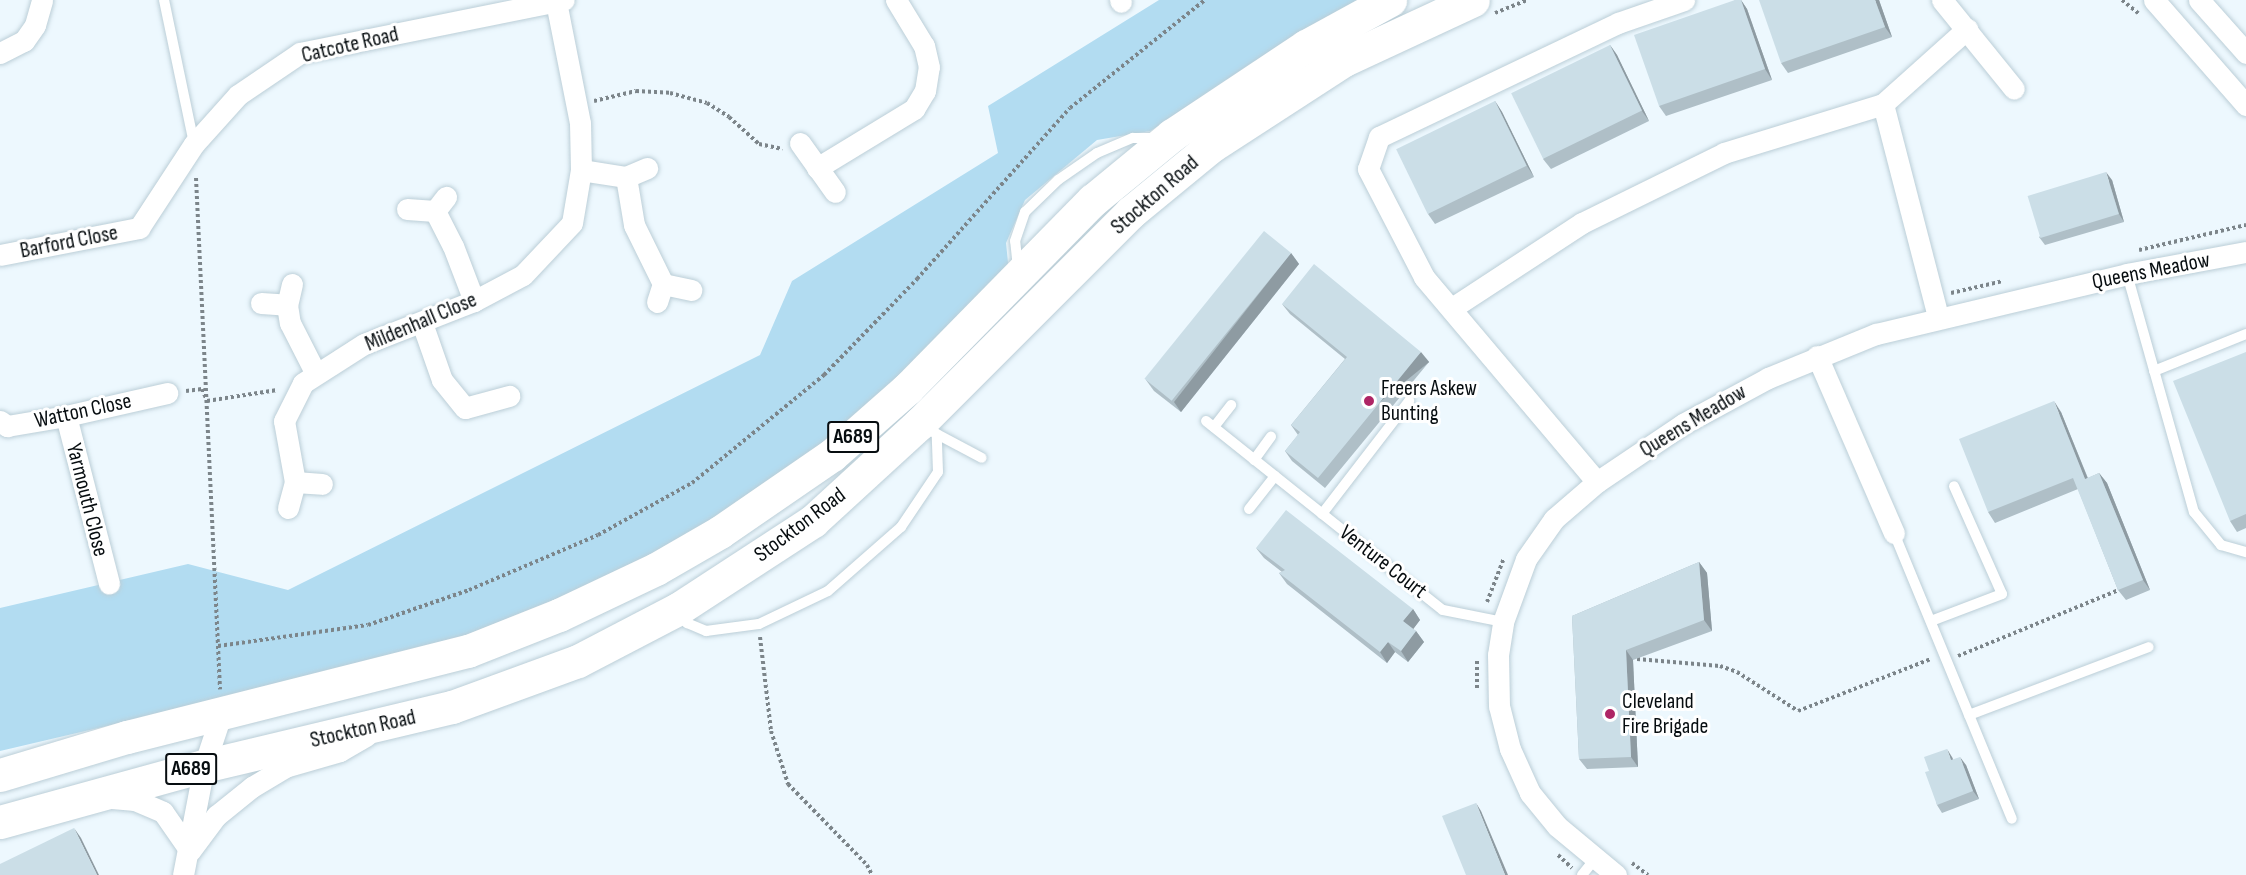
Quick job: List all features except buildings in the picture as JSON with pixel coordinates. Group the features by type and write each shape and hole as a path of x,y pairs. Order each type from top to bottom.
{"highway":[{"name":"Stockton Road","path":"0,775 222,712 363,680 468,651 559,615 656,569 720,532 832,455 908,388 1093,200 1168,139 1229,94 1390,0"},
{"name":"Stockton Road","path":"0,822 204,766 452,707 567,665 678,609 813,521 929,429 1131,212 1210,147 1344,60 1479,9"}],"street":[{"path":"0,53 24,41 35,25 42,0"},
{"path":"817,168 914,109 925,91 929,68 924,46 896,0"},
{"path":"1597,482 1424,277 1368,169 1379,137 1618,23 1684,0"},
{"path":"1942,0 2014,89"},
{"path":"2154,0 2246,105"},
{"path":"2199,0 2246,53"},
{"name":"Catcote Road","path":"139,228 194,144 238,95 300,53 560,1"},
{"name":"Mildenhall Close","path":"288,508 295,482 284,421 299,390 315,372 364,344 474,301 522,275 572,223 581,170 576,105 560,1"},
{"path":"1452,308 1582,223 1724,153 1883,104 1967,29"},
{"path":"1883,104 1936,306"},
{"path":"800,143 835,192"},
{"path":"581,170 626,177 647,168"},
{"path":"626,177 634,225 660,293 691,290"},
{"path":"407,209 440,204 474,301"},
{"name":"Barford Close","path":"0,255 139,228"},
{"name":"Queens Meadow","path":"1619,865 1586,870 1557,826 1530,793 1510,749 1499,706 1498,655 1493,620 1526,559 1554,519 1597,482 1735,394 1817,356 1876,334 1936,306 2246,252"},
{"path":"292,284 287,305 290,323 315,372"},
{"path":"261,303 287,305"},
{"path":"422,323 442,380 465,408 509,396"},
{"path":"1817,356 1894,533"},
{"name":"Watton Close","path":"0,421 7,426 66,416 166,393"},
{"name":"Yarmouth Close","path":"66,416 109,584"},
{"path":"295,482 322,484"},
{"path":"183,875 190,851 204,766 222,712"},
{"path":"190,851 216,816 252,787 285,767 340,751 384,724"},
{"path":"86,797 135,800 163,812 190,851"}],"lane":[{"path":"164,0 194,144"},
{"path":"2127,274 2194,512 2221,545 2246,552"},
{"path":"2154,371 2246,334"},
{"name":"Venture Court","path":"1322,514 1409,402"},
{"name":"Venture Court","path":"1231,405 1210,424 1443,610 1493,620"},
{"path":"929,429 982,458"},
{"path":"678,609 687,623 706,632 759,624 828,591 901,527 938,472 929,429"},
{"path":"1254,460 1271,437"},
{"path":"1249,509 1275,476"},
{"path":"1931,621 2002,594 1954,486"},
{"path":"1894,533 2012,819"},
{"path":"1969,715 2148,647"}],"path":[{"path":"218,646 368,626 469,590 598,535 693,483 824,375 917,279 1070,108 1205,0"},
{"path":"1479,9 1528,0"},
{"path":"576,105 636,91 670,93 707,103 729,117 759,144 782,149 800,143"},
{"path":"194,144 222,712"},
{"path":"2130,252 2246,225"},
{"path":"1936,306 2007,280"},
{"path":"166,393 202,389 207,400"},
{"path":"207,400 299,390"},
{"path":"1477,692 1493,620 1497,570 1508,551"},
{"path":"1637,659 1720,666 1737,672 1798,711 1931,658 1934,666 2121,589"},
{"path":"759,624 771,731 788,784 867,865 872,875"},
{"path":"1554,850 1586,870"},
{"path":"1619,865 1648,875"}],"shaded area":[{"path":"1159,0 1379,0 1150,131 1097,140 1025,200 1006,243 1009,272 871,404 755,497 630,569 427,651 0,751 0,608 188,564 288,590 760,355 792,281 998,153 988,106"}],"place":[{"name":"Freers Askew Bunting","path":"1369,401"},
{"name":"Cleveland Fire Brigade","path":"1610,714"}]}
